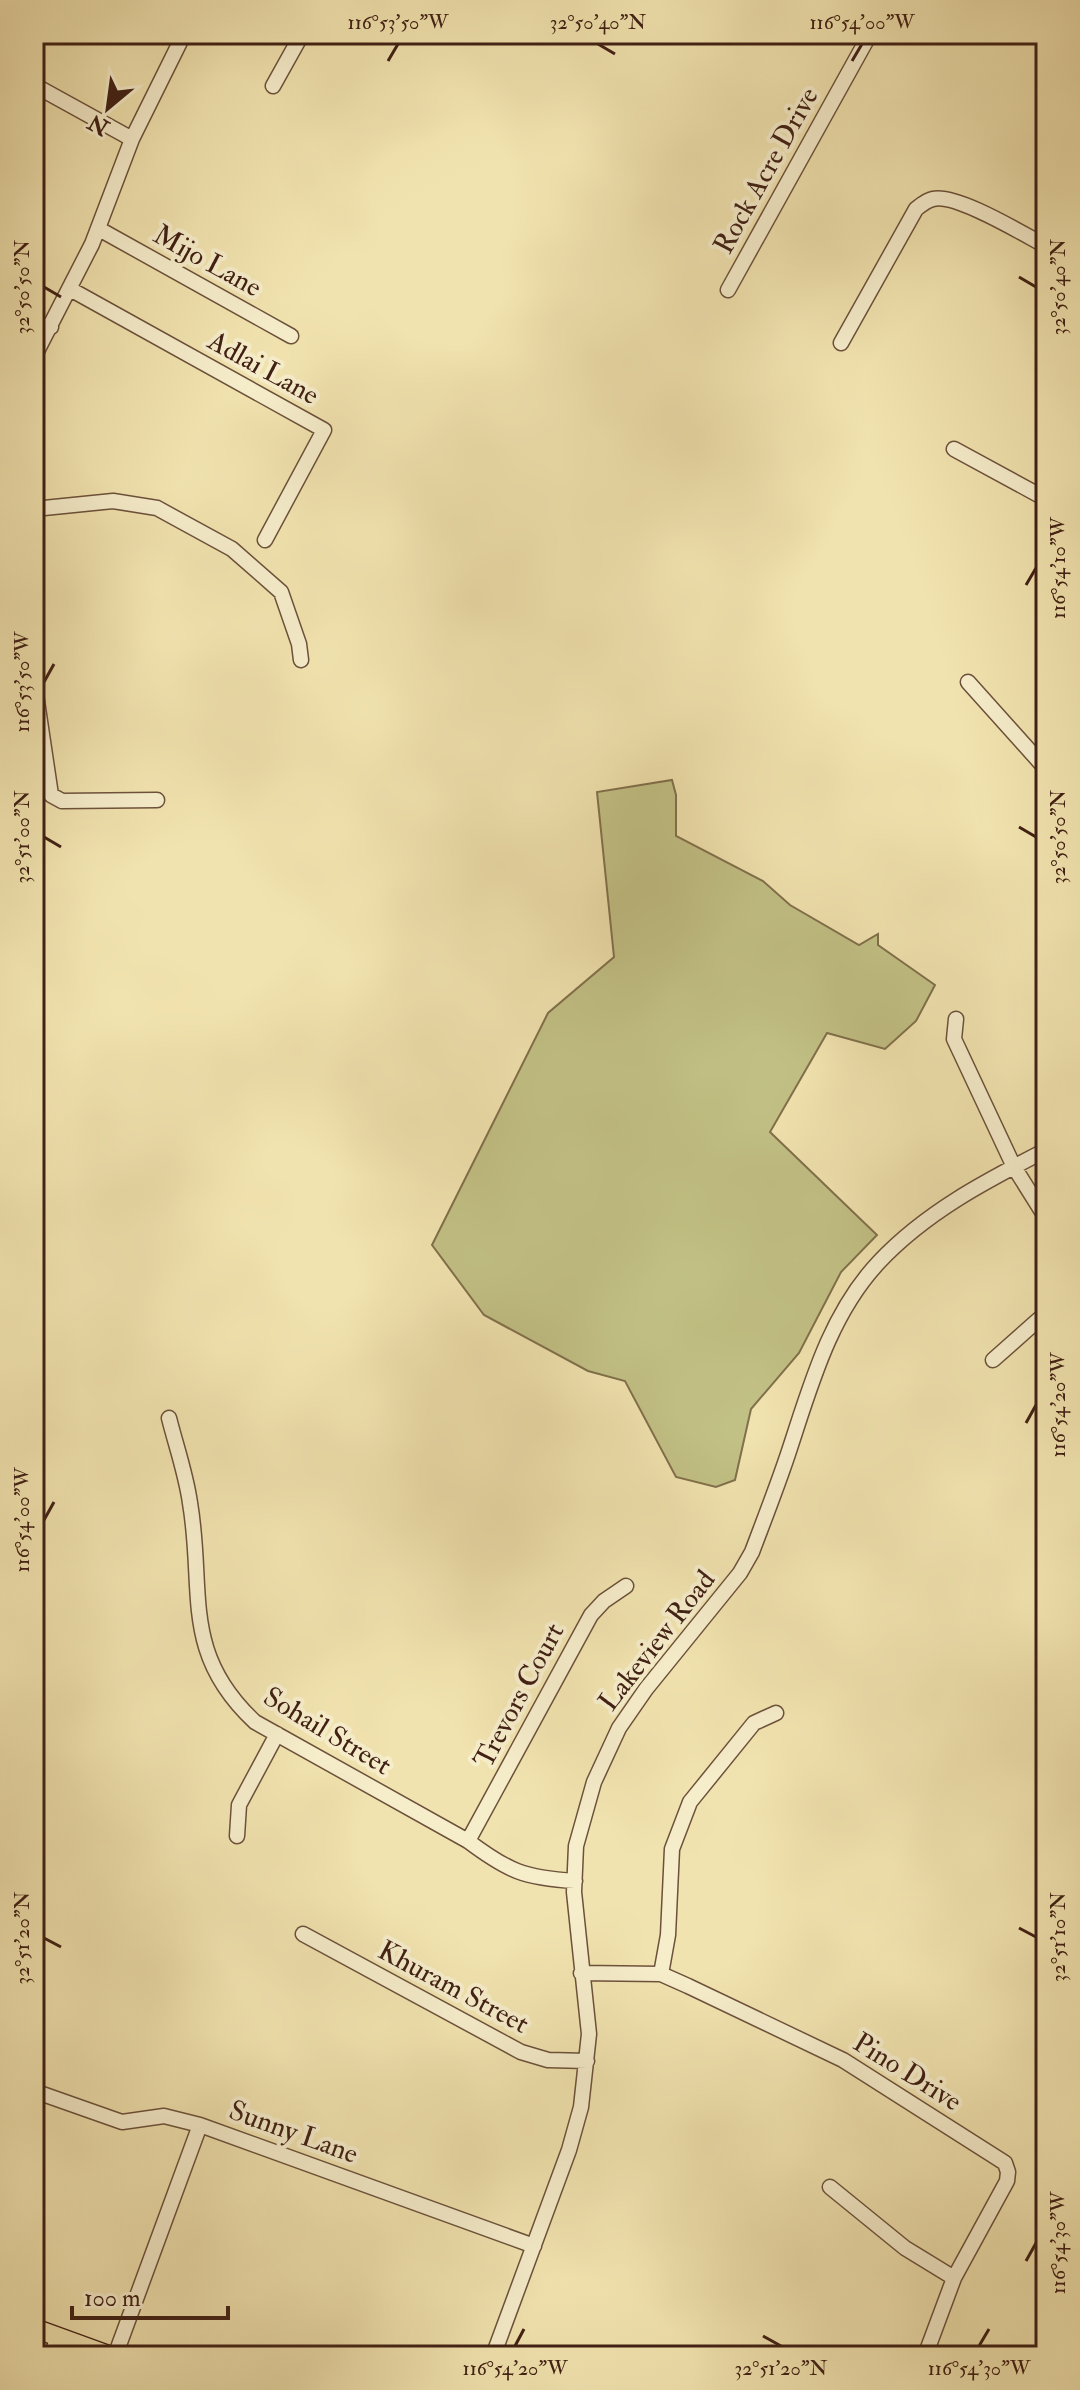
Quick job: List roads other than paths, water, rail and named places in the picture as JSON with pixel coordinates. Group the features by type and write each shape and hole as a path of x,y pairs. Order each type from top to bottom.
{"main road":[{"path":"34,2328 113,2356"}],"street":[{"path":"34,357 99,229 132,139 184,34"},
{"path":"273,86 302,34"},
{"name":"Rock Acre Drive","path":"728,290 870,34"},
{"path":"34,85 132,139"},
{"path":"841,343 916,209 931,199 945,198 971,207 1046,246"},
{"name":"Mijo Lane","path":"99,229 291,336"},
{"name":"Adlai Lane","path":"70,289 324,430 265,540"},
{"path":"34,324 51,327"},
{"path":"954,449 1046,499"},
{"path":"34,509 113,501 157,508 232,549 281,592 299,644 301,660"},
{"path":"34,681 51,795 62,801 157,800"},
{"path":"968,682 1046,769"},
{"path":"956,1019 954,1039 1014,1167 1046,1218"},
{"name":"Lakeview Road","path":"493,2356 575,2129 587,2061 589,2034 581,1973 575,1881 576,1846 594,1782 619,1728 646,1689 740,1573 752,1552 830,1335 878,1262 917,1227 959,1196 1046,1150"},
{"path":"993,1360 1046,1313"},
{"name":"Sohail Street","path":"169,1418 190,1503 200,1624 207,1656 222,1686 238,1707 255,1722 468,1841 497,1863 540,1879 575,1881"},
{"name":"Trevors Court","path":"468,1841 591,1615 604,1601 626,1586"},
{"path":"661,1974 668,1935 672,1849 690,1802 754,1723 776,1713"},
{"path":"237,1836 239,1805 277,1734"},
{"name":"Khuram Street","path":"303,1934 521,2052 548,2060 587,2061"},
{"name":"Pino Drive","path":"581,1973 661,1974 843,2060 1001,2160 1007,2168 1007,2181 954,2278 925,2356"},
{"name":"Sunny Lane","path":"34,2091 122,2122 164,2116 200,2125 534,2246"},
{"path":"113,2356 200,2125"},
{"path":"830,2187 905,2248 954,2278"},
{"path":"51,2356 58,2337"}]}
